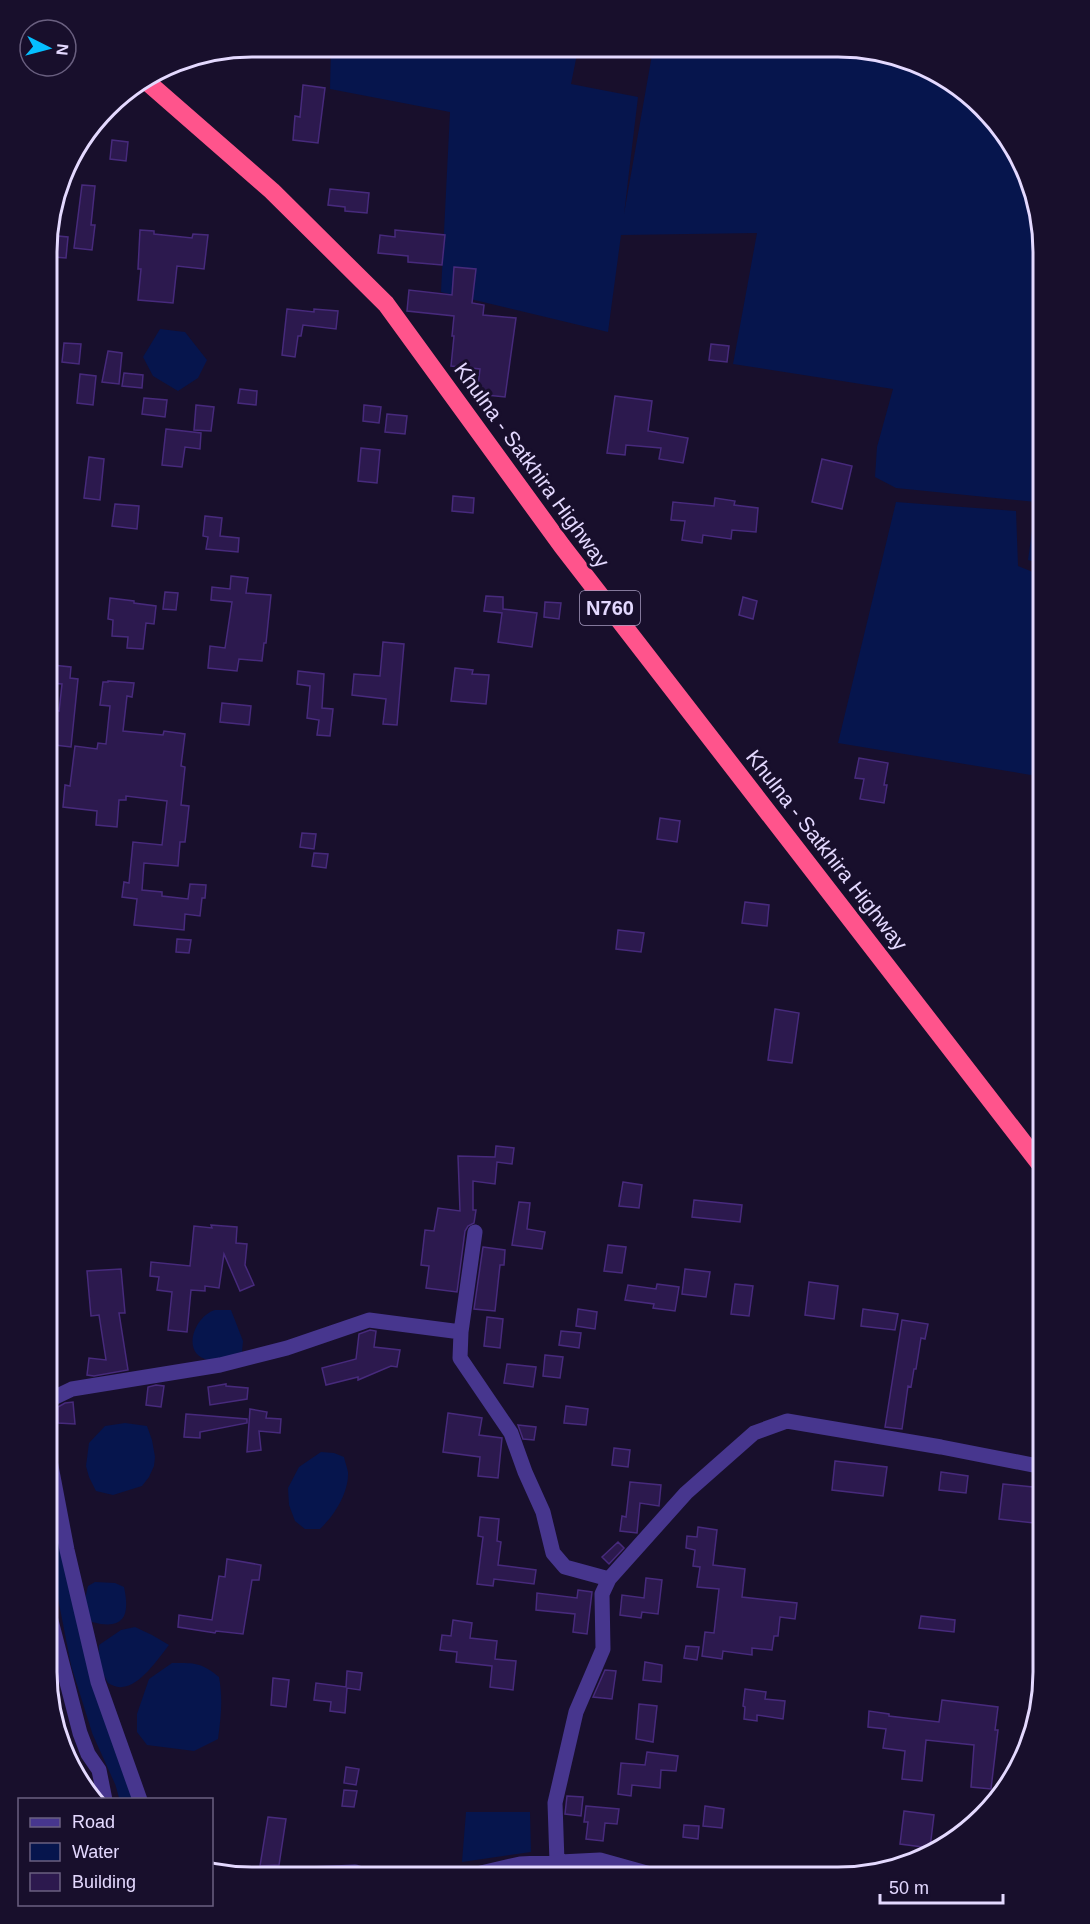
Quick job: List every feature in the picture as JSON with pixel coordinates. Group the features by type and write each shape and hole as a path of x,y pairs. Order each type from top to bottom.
{"highway":[{"name":"Khulna - Satkhira Highway","path":"151,85 272,190 386,304 562,546 1033,1155"}],"street":[{"path":"475,1232 461,1332 460,1358 511,1433 543,1512 553,1553 565,1567 609,1579"},
{"path":"57,1396 72,1389 220,1365 287,1348 369,1320 461,1332"},
{"path":"557,1862 555,1803 576,1712 603,1649 602,1594 609,1579 686,1492 754,1433 787,1421 894,1438 1033,1465"},
{"path":"57,1498 98,1682 139,1798"},
{"path":"57,1644 80,1733 88,1754 99,1770 105,1798"},
{"path":"507,1867 520,1864 600,1860 625,1867"}],"water":[{"path":"331,57 576,57 571,84 638,97 624,214 652,57 851,57 901,67 924,77 967,105 985,123 1013,166 1023,189 1029,214 1033,252 1033,502 896,488 875,477 877,447 893,389 733,364 757,233 621,235 608,332 441,292 450,112 330,89"},
{"path":"160,329 185,332 207,360 198,378 178,391 153,376 143,357"},
{"path":"896,502 1016,511 1018,566 1033,572 1033,775 838,743"},
{"path":"1033,524 1033,561 1028,560"},
{"path":"215,1310 231,1310 243,1341 242,1352 221,1359 209,1360 200,1357 195,1351 193,1335 201,1320"},
{"path":"125,1423 147,1426 155,1457 154,1466 142,1486 113,1495 96,1491 86,1466 89,1443 105,1426"},
{"path":"321,1452 344,1457 348,1480 344,1495 331,1517 320,1529 305,1529 295,1521 289,1505 288,1488 299,1467"},
{"path":"95,1582 115,1583 124,1587 125,1613 118,1622 103,1624 92,1622 87,1613 85,1600 88,1586"},
{"path":"135,1627 169,1645 142,1677 129,1685 118,1687 108,1683 100,1660 99,1645 121,1630"},
{"path":"172,1663 197,1664 219,1677 221,1708 218,1739 194,1751 147,1745 137,1732 137,1714 149,1679"},
{"path":"466,1812 530,1812 531,1852 462,1862"}],"building":[{"path":"303,85 325,88 318,143 293,140 295,116 300,117"},
{"path":"112,140 128,142 126,161 110,159"},
{"path":"82,185 95,186 91,225 95,225 92,250 74,248"},
{"path":"330,189 369,193 367,213 345,211 345,207 328,205"},
{"path":"140,230 154,231 154,234 192,238 193,234 208,235 204,269 177,266 173,303 138,300 141,269 138,269"},
{"path":"395,230 445,235 442,265 408,262 408,256 378,253 380,235 395,237"},
{"path":"58,236 68,237 66,258 57,257"},
{"path":"454,267 476,269 472,303 484,305 483,315 516,318 505,397 477,394 480,369 451,366 454,316 407,311 409,290 452,295"},
{"path":"287,309 314,312 314,309 338,311 336,329 303,325 301,336 298,336 295,357 282,355"},
{"path":"64,343 81,344 79,364 62,362"},
{"path":"711,344 729,346 727,362 709,360"},
{"path":"108,351 122,353 119,384 102,382"},
{"path":"124,373 143,375 142,388 122,386"},
{"path":"80,374 96,376 93,405 77,403"},
{"path":"240,389 257,391 256,405 238,403"},
{"path":"615,396 652,401 648,431 688,438 683,463 659,459 661,448 626,445 625,455 607,453"},
{"path":"144,398 167,400 165,417 142,414"},
{"path":"196,405 214,407 211,431 194,430"},
{"path":"364,405 381,407 379,423 363,421"},
{"path":"387,414 407,416 405,434 385,432"},
{"path":"166,429 201,433 200,449 185,447 182,467 162,465"},
{"path":"361,448 380,450 377,483 358,481"},
{"path":"89,457 104,459 100,500 84,498"},
{"path":"822,459 852,466 842,509 812,502"},
{"path":"453,496 474,498 473,513 452,511"},
{"path":"715,498 735,501 734,505 758,508 756,532 732,530 731,539 703,535 702,543 682,540 685,521 671,520 673,502 714,506"},
{"path":"115,504 139,506 137,529 112,526"},
{"path":"205,516 222,518 220,536 239,538 238,552 206,549 208,537 203,536"},
{"path":"231,576 248,578 246,593 271,595 262,661 239,659 237,671 208,668 210,646 225,648 232,602 211,600 212,587 230,589"},
{"path":"165,592 178,593 176,610 163,609"},
{"path":"486,596 503,597 503,609 537,613 532,647 498,642 502,613 484,611"},
{"path":"743,597 757,601 753,619 739,615"},
{"path":"110,598 156,606 154,624 146,623 143,649 127,648 128,637 112,636 113,620 108,619"},
{"path":"545,602 561,603 559,619 544,617"},
{"path":"383,642 404,644 397,725 383,724 386,699 352,695 354,674 380,676"},
{"path":"57,666 71,667 70,678 78,679 71,747 57,745 57,711 59,711 62,684 57,684"},
{"path":"455,668 473,670 472,674 489,675 486,704 451,701"},
{"path":"298,671 324,674 322,708 333,709 330,736 317,735 319,720 307,718 310,686 297,684"},
{"path":"103,682 134,683 132,697 127,696 123,731 163,735 164,731 185,734 181,766 185,767 181,805 189,806 185,842 180,842 178,866 144,863 142,890 162,892 162,896 188,899 190,884 206,885 200,916 185,914 184,930 134,925 137,899 122,897 124,882 129,883 133,842 162,845 167,801 126,796 126,800 119,800 117,827 96,825 97,811 63,807 65,785 70,786 75,746 97,749 98,743 106,744 110,706 100,705"},
{"path":"222,703 251,706 249,725 220,722"},
{"path":"859,758 888,763 884,803 860,799 864,779 855,778"},
{"path":"660,818 680,821 677,842 657,839"},
{"path":"302,833 316,834 314,849 300,847"},
{"path":"314,853 328,854 326,868 312,866"},
{"path":"745,902 769,905 767,926 742,923"},
{"path":"618,930 644,933 641,952 616,949"},
{"path":"177,939 191,940 189,953 176,952"},
{"path":"775,1009 799,1013 792,1063 768,1060"},
{"path":"496,1146 514,1148 512,1164 497,1162 495,1184 473,1181 473,1210 476,1210 474,1223 465,1231 457,1292 426,1288 429,1266 421,1265 425,1230 434,1231 438,1208 460,1211 458,1156 495,1157"},
{"path":"623,1182 642,1185 639,1208 619,1206"},
{"path":"694,1200 742,1205 740,1222 692,1217"},
{"path":"519,1202 530,1203 527,1229 545,1232 542,1249 512,1245"},
{"path":"211,1225 237,1227 236,1243 247,1244 245,1265 254,1285 240,1291 224,1254 219,1288 205,1286 205,1291 191,1290 187,1332 168,1330 172,1292 157,1290 159,1277 150,1276 151,1262 190,1266 194,1226 212,1228"},
{"path":"608,1245 626,1247 622,1273 604,1271"},
{"path":"483,1247 505,1250 504,1265 500,1265 495,1311 474,1309"},
{"path":"121,1269 125,1313 119,1313 128,1370 94,1376 87,1375 89,1358 106,1360 99,1315 91,1316 87,1271"},
{"path":"685,1269 710,1272 706,1297 682,1294"},
{"path":"809,1282 838,1286 834,1319 805,1315"},
{"path":"657,1284 679,1287 675,1311 653,1308 654,1304 625,1300 628,1285 656,1289"},
{"path":"735,1284 753,1286 749,1316 731,1314"},
{"path":"578,1309 597,1312 595,1329 576,1326"},
{"path":"863,1309 898,1314 895,1330 861,1326"},
{"path":"487,1317 503,1319 500,1348 484,1346"},
{"path":"902,1320 928,1324 925,1339 921,1338 911,1387 908,1386 902,1429 885,1427"},
{"path":"370,1330 376,1331 374,1347 400,1350 397,1367 391,1366 358,1380 358,1377 326,1385 322,1368 356,1359 359,1334"},
{"path":"561,1331 581,1333 579,1348 559,1345"},
{"path":"545,1355 563,1357 560,1378 543,1376"},
{"path":"507,1364 536,1367 533,1387 504,1383"},
{"path":"226,1384 226,1386 248,1388 247,1399 210,1405 208,1387"},
{"path":"164,1386 161,1407 146,1405 148,1387"},
{"path":"73,1402 75,1424 58,1423 58,1407"},
{"path":"566,1406 588,1409 586,1425 564,1423"},
{"path":"250,1409 267,1412 266,1418 281,1419 280,1433 259,1431 261,1450 247,1452"},
{"path":"448,1413 482,1418 479,1435 502,1438 498,1478 478,1476 480,1457 443,1452"},
{"path":"186,1414 247,1419 247,1423 200,1432 200,1438 184,1437"},
{"path":"518,1425 536,1427 534,1440 523,1439"},
{"path":"614,1448 630,1450 628,1467 612,1465"},
{"path":"835,1461 887,1467 883,1496 832,1490"},
{"path":"941,1472 968,1476 966,1493 939,1490"},
{"path":"630,1482 661,1485 659,1506 640,1503 637,1533 620,1531 622,1516 626,1517"},
{"path":"1003,1484 1033,1487 1033,1523 999,1519"},
{"path":"480,1517 499,1519 497,1541 501,1542 498,1565 536,1570 534,1584 494,1579 493,1586 477,1584 483,1537 478,1536"},
{"path":"698,1527 717,1530 713,1565 745,1569 742,1597 797,1603 795,1619 780,1617 778,1636 774,1636 772,1650 752,1648 752,1655 723,1651 722,1659 702,1656 705,1632 714,1633 719,1589 697,1587 700,1567 693,1566 695,1550 686,1548 687,1536 697,1537"},
{"path":"618,1542 624,1548 609,1564 602,1557"},
{"path":"227,1559 261,1565 259,1580 252,1580 243,1634 216,1631 215,1633 178,1627 179,1615 212,1620 219,1576 225,1577"},
{"path":"646,1578 662,1580 658,1614 642,1612 641,1618 620,1615 622,1595 644,1598"},
{"path":"578,1590 592,1592 587,1634 573,1632 575,1614 536,1610 537,1593 577,1598"},
{"path":"921,1616 955,1620 954,1632 919,1628"},
{"path":"453,1620 472,1623 470,1638 497,1641 495,1659 516,1661 513,1690 490,1687 492,1666 456,1662 457,1652 440,1650 442,1635 451,1636"},
{"path":"686,1646 699,1647 697,1660 684,1658"},
{"path":"645,1662 662,1665 661,1682 643,1680"},
{"path":"605,1670 616,1671 612,1699 593,1697"},
{"path":"347,1671 362,1673 360,1690 347,1688 345,1713 330,1711 331,1702 314,1700 316,1683 346,1687"},
{"path":"273,1678 289,1680 286,1707 271,1705"},
{"path":"745,1689 766,1692 765,1699 785,1701 783,1719 757,1715 757,1721 744,1719"},
{"path":"942,1700 998,1707 995,1730 998,1730 991,1789 971,1787 974,1745 926,1740 922,1781 902,1779 905,1751 883,1748 886,1729 868,1727 869,1711 889,1714 889,1716 939,1722"},
{"path":"639,1704 657,1706 653,1742 636,1739"},
{"path":"647,1752 678,1756 676,1771 661,1770 660,1788 632,1785 631,1796 618,1794 621,1763 645,1765"},
{"path":"346,1767 359,1769 356,1785 344,1783"},
{"path":"344,1790 357,1791 354,1807 342,1806"},
{"path":"567,1796 583,1797 581,1816 565,1814"},
{"path":"586,1806 619,1809 617,1824 605,1823 603,1841 586,1839 588,1822 584,1822"},
{"path":"705,1806 724,1809 722,1828 703,1826"},
{"path":"904,1811 934,1815 931,1843 924,1847 900,1844"},
{"path":"268,1817 286,1819 279,1865 260,1866"},
{"path":"684,1825 699,1826 698,1839 683,1837"}],"waterway":[{"path":"57,1546 80,1664 101,1731 124,1782 128,1798"}]}
